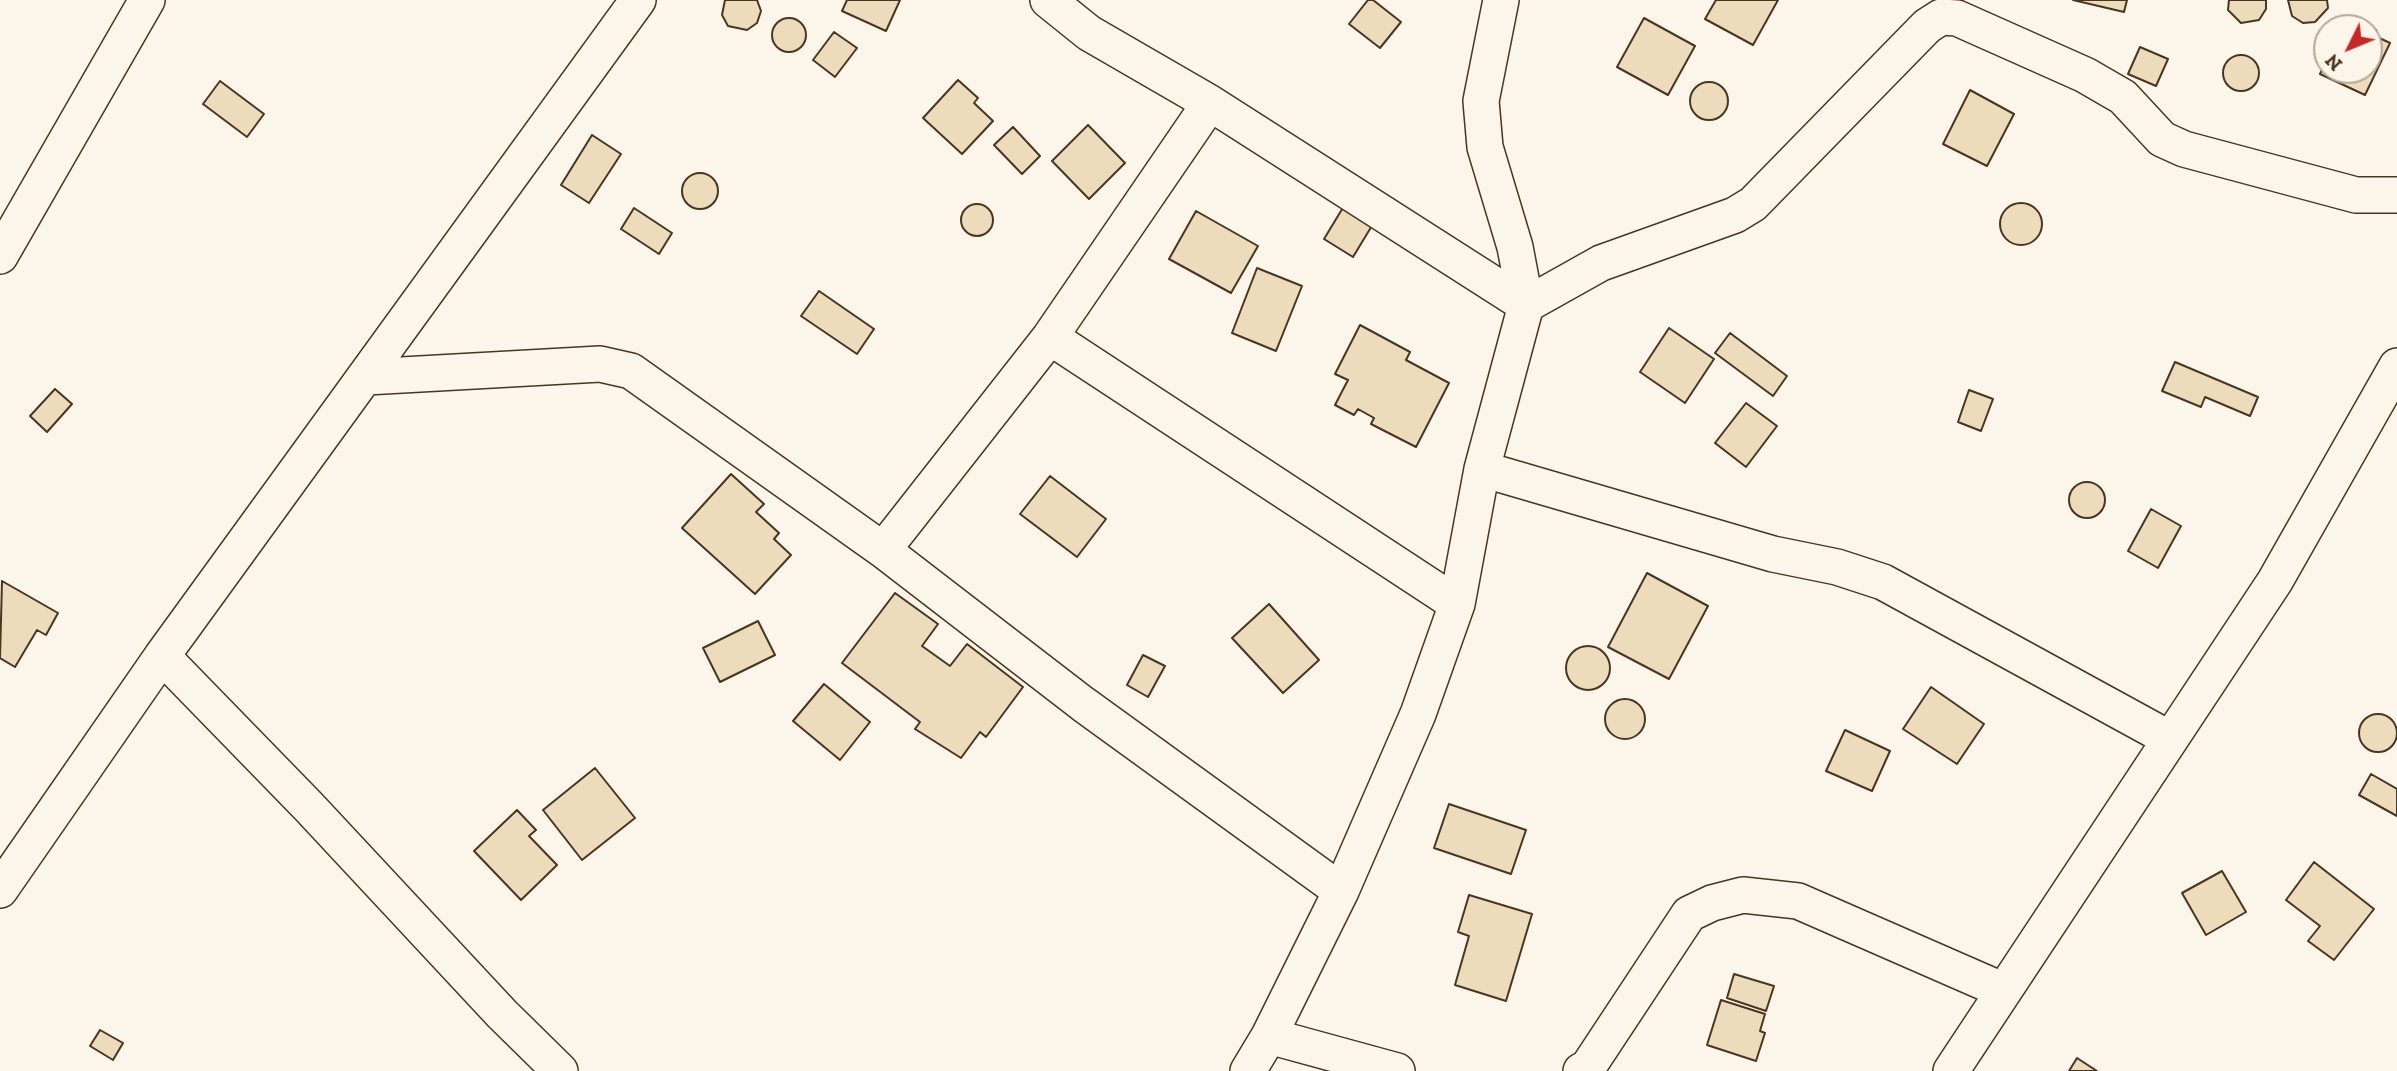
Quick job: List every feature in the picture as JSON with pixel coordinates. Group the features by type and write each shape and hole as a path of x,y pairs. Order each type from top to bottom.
{"street":[{"path":"0,256 147,0"},
{"path":"0,890 162,656 638,0"},
{"path":"1048,0 1089,33 1210,103 1526,305"},
{"path":"1248,1071 1269,1037 1341,891 1418,714 1457,604 1482,469 1526,305 1515,247 1485,147 1481,101 1501,0"},
{"path":"1526,305 1601,263 1735,215 1753,204 1927,26 1941,17 1956,18 2085,75 2123,97 2162,139 2184,149 2356,195 2397,195"},
{"path":"883,550 1049,337 1210,103"},
{"path":"1049,337 1457,604"},
{"path":"366,377 600,365 631,372 883,550 1083,704 1341,891"},
{"path":"1951,1071 2276,581 2397,366"},
{"path":"1482,469 1773,554 1837,567 1883,582 2170,739"},
{"path":"162,656 328,827 502,1014 560,1071"},
{"path":"1581,1071 1588,1067 1689,914 1712,903 1743,895 1798,901 2004,991"},
{"path":"1269,1037 1397,1071"}],"building":[{"path":"725,0 757,0 761,11 757,23 747,30 728,26 722,15"},
{"path":"847,0 900,0 886,31 842,11"},
{"path":"1368,0 1373,0 1401,22 1380,48 1349,24"},
{"path":"1716,0 1778,0 1753,45 1705,19"},
{"path":"2073,0 2127,0 2124,12"},
{"path":"2229,0 2266,0 2266,9 2259,20 2241,23 2228,10"},
{"path":"2288,0 2327,0 2328,8 2322,14 2313,14 2313,22 2303,23 2292,16"},
{"path":"789,18 801,23 806,35 801,47 789,52 777,47 772,35 777,23"},
{"path":"1644,18 1695,46 1668,95 1617,67"},
{"path":"834,32 857,48 835,77 813,60"},
{"path":"2383,40 2390,43 2383,58"},
{"path":"2140,47 2168,59 2156,86 2128,74"},
{"path":"2241,55 2253,61 2259,73 2253,85 2241,91 2229,85 2223,73 2229,61"},
{"path":"958,80 978,98 974,103 993,121 962,154 923,118"},
{"path":"220,81 264,114 247,137 203,104"},
{"path":"1709,82 1722,88 1728,101 1722,114 1709,120 1696,114 1690,101 1696,88"},
{"path":"2341,84 2370,84 2365,95"},
{"path":"1970,90 2014,114 1987,166 1943,144"},
{"path":"1088,125 1125,163 1089,199 1052,161"},
{"path":"1013,127 1040,156 1022,174 994,145"},
{"path":"592,135 621,154 589,203 561,185"},
{"path":"700,173 713,178 718,191 713,204 700,209 687,204 682,191 687,178"},
{"path":"1347,201 1376,219 1353,257 1324,239"},
{"path":"2021,203 2036,209 2042,224 2036,239 2021,245 2006,239 2000,224 2006,209"},
{"path":"977,204 989,208 993,220 989,232 977,236 965,232 961,220 965,208"},
{"path":"634,208 672,233 659,254 621,229"},
{"path":"1196,211 1258,246 1231,293 1169,259"},
{"path":"1257,268 1302,286 1276,351 1232,333"},
{"path":"819,291 874,329 857,354 801,316"},
{"path":"1360,325 1410,352 1406,360 1449,383 1416,447 1371,424 1374,418 1358,409 1354,415 1335,405 1348,380 1335,374"},
{"path":"1669,328 1714,359 1685,403 1640,372"},
{"path":"1730,333 1787,376 1773,396 1715,353"},
{"path":"2175,362 2258,397 2250,416 2205,397 2201,407 2162,391"},
{"path":"55,389 72,404 47,432 30,416"},
{"path":"1969,390 1993,399 1981,431 1958,422"},
{"path":"1746,403 1777,426 1746,467 1715,443"},
{"path":"731,474 764,504 756,512 779,533 774,539 791,555 755,594 682,528"},
{"path":"1050,476 1106,519 1077,557 1020,514"},
{"path":"2087,482 2099,488 2105,500 2099,512 2087,518 2075,512 2069,500 2075,488"},
{"path":"2151,509 2181,526 2158,568 2128,551"},
{"path":"1647,573 1708,606 1669,679 1608,647"},
{"path":"2,581 58,613 46,635 37,630 15,667 0,658"},
{"path":"895,593 938,624 922,646 950,666 967,644 1023,687 986,737 980,732 961,758 915,729 920,722 842,663"},
{"path":"1269,604 1319,660 1283,693 1232,638"},
{"path":"758,621 775,655 720,682 703,648"},
{"path":"1588,646 1597,647 1604,652 1609,659 1609,677 1604,684 1597,689 1588,690 1579,689 1572,684 1567,677 1566,668 1567,659 1572,652 1579,647"},
{"path":"1143,655 1165,666 1148,697 1127,685"},
{"path":"824,684 870,722 840,760 793,721"},
{"path":"1931,687 1984,724 1957,764 1903,729"},
{"path":"1625,699 1639,705 1645,719 1639,733 1625,739 1611,733 1605,719 1611,705"},
{"path":"2378,714 2391,720 2397,733 2391,746 2378,752 2365,746 2359,733 2365,720"},
{"path":"1845,730 1890,751 1872,791 1826,771"},
{"path":"595,768 635,818 582,860 543,810"},
{"path":"2371,774 2397,789 2397,816 2359,795"},
{"path":"1449,804 1526,830 1511,874 1434,848"},
{"path":"517,810 536,830 529,836 557,865 521,900 474,851"},
{"path":"2314,862 2374,909 2334,960 2308,941 2320,926 2286,900"},
{"path":"2222,871 2246,912 2206,935 2182,893"},
{"path":"1469,895 1532,914 1506,1001 1455,985 1469,936 1458,932"},
{"path":"1734,974 1774,986 1766,1011 1727,998"},
{"path":"1721,1000 1765,1014 1760,1031 1765,1033 1756,1061 1707,1045"},
{"path":"100,1030 123,1043 113,1060 90,1046"},
{"path":"2077,1058 2097,1071 2069,1071"}]}
